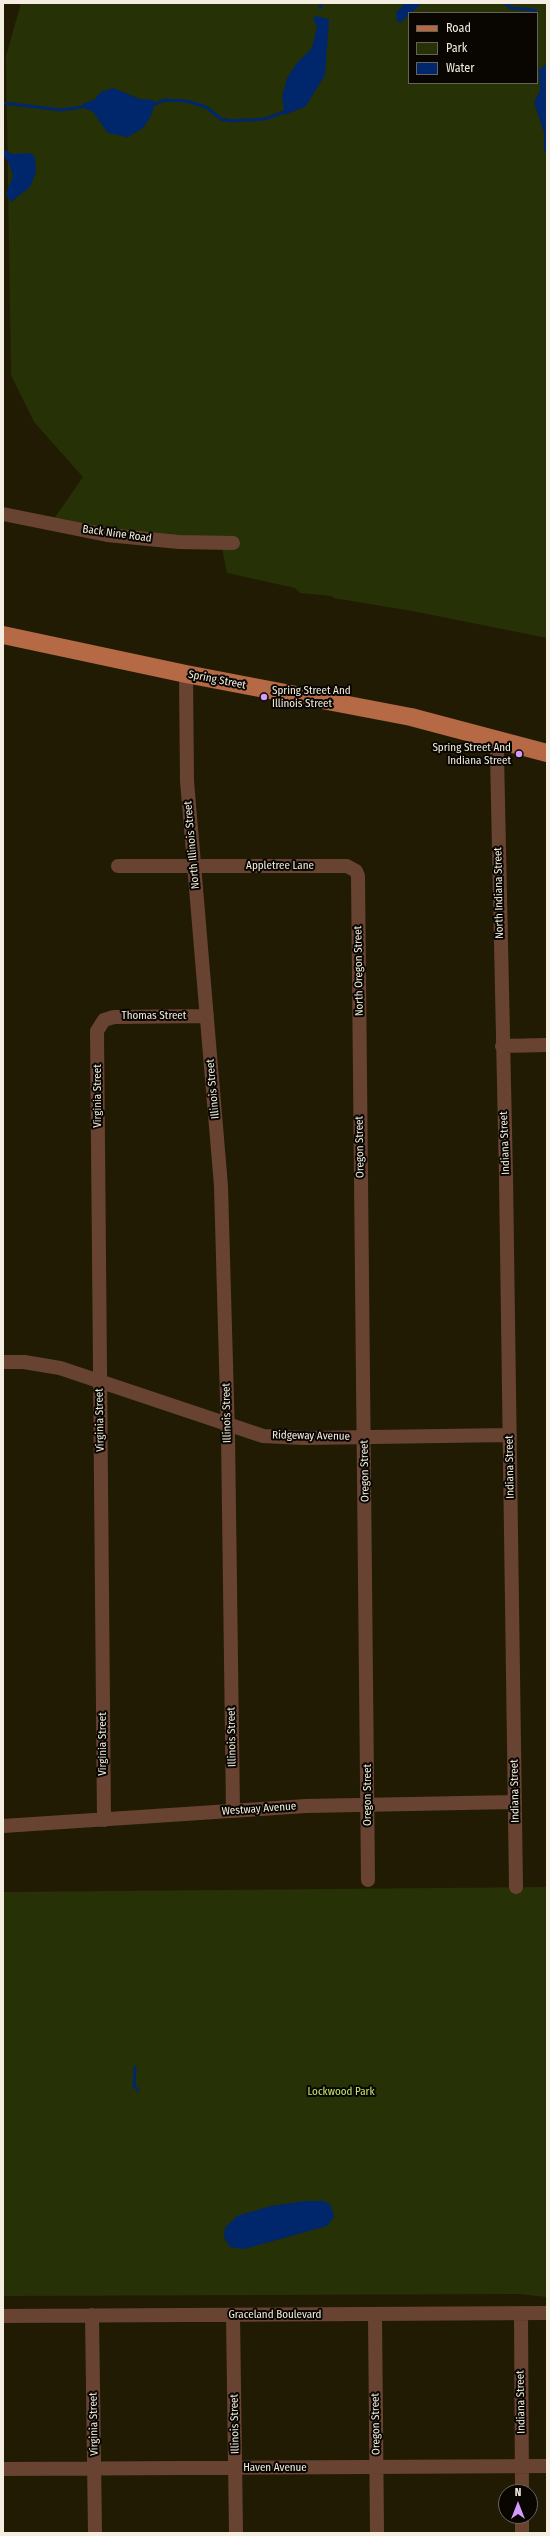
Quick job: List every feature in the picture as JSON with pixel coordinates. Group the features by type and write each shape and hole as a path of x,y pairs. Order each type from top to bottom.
{"main road":[{"name":"Spring Street","path":"3,634 186,674 411,717 547,753"}],"street":[{"name":"Back Nine Road","path":"3,514 107,534 179,542 233,543"},
{"name":"North Illinois Street","path":"186,674 187,780 207,1016"},
{"name":"North Indiana Street","path":"498,740 502,1046"},
{"name":"Appletree Lane","path":"118,866 347,866 356,871 358,880"},
{"name":"North Oregon Street","path":"358,880 360,1062"},
{"name":"Thomas Street","path":"103,1021 114,1017 207,1016"},
{"name":"Illinois Street","path":"207,1016 221,1186 227,1425 233,1811"},
{"name":"Virginia Street","path":"103,1021 97,1031 104,1820"},
{"path":"502,1046 547,1045"},
{"name":"Indiana Street","path":"502,1046 510,1434 516,1887"},
{"name":"Oregon Street","path":"360,1062 368,1880"},
{"name":"Ridgeway Avenue","path":"3,1362 42,1364 100,1381 251,1433 283,1438 510,1434"},
{"name":"Westway Avenue","path":"3,1826 306,1806 515,1802"},
{"name":"Indiana Street","path":"520,2313 522,2484"},
{"name":"Graceland Boulevard","path":"3,2316 547,2313"},
{"name":"Oregon Street","path":"374,2314 377,2533"},
{"name":"Illinois Street","path":"233,2315 236,2533"},
{"name":"Virginia Street","path":"92,2316 95,2533"},
{"name":"Haven Avenue","path":"3,2469 547,2466"}],"green space":[{"path":"21,3 547,3 547,638 412,611 333,598 332,596 300,593 295,588 227,573 221,544 51,523 83,477 34,422 11,375 6,56"},
{"name":"Lockwood Park","path":"547,1887 547,2297 519,2294 3,2296 3,1892"}],"water":[{"path":"406,3 422,3 412,12 408,12 408,16 400,23 397,21 396,12"},
{"path":"315,16 329,19 325,75 306,106 285,115 282,97 287,78 297,63 312,48 317,26 313,19"},
{"path":"547,64 547,154 544,151 544,132 534,102 540,91 539,74 542,67"},
{"path":"113,88 140,99 153,100 155,104 150,118 143,128 128,137 108,133 93,112 82,107 84,103 94,100 101,92"},
{"path":"3,149 12,154 30,153 35,157 36,172 30,187 11,202 6,194 13,176 9,163 3,155"},
{"path":"305,2201 325,2201 331,2206 334,2217 327,2226 244,2249 230,2247 224,2237 225,2228 237,2216 271,2206"}],"waterway":[{"path":"320,8 321,3"},
{"path":"505,3 511,8 533,10 536,12"},
{"path":"155,104 165,100 186,101 206,107 221,119 232,121 265,119 284,112"},
{"path":"3,103 61,110 82,107"},
{"path":"135,2067 134,2086 138,2090"}],"place":[{"name":"Spring Street And Illinois Street","path":"264,697"},
{"name":"Spring Street And Indiana Street","path":"519,754"}]}
